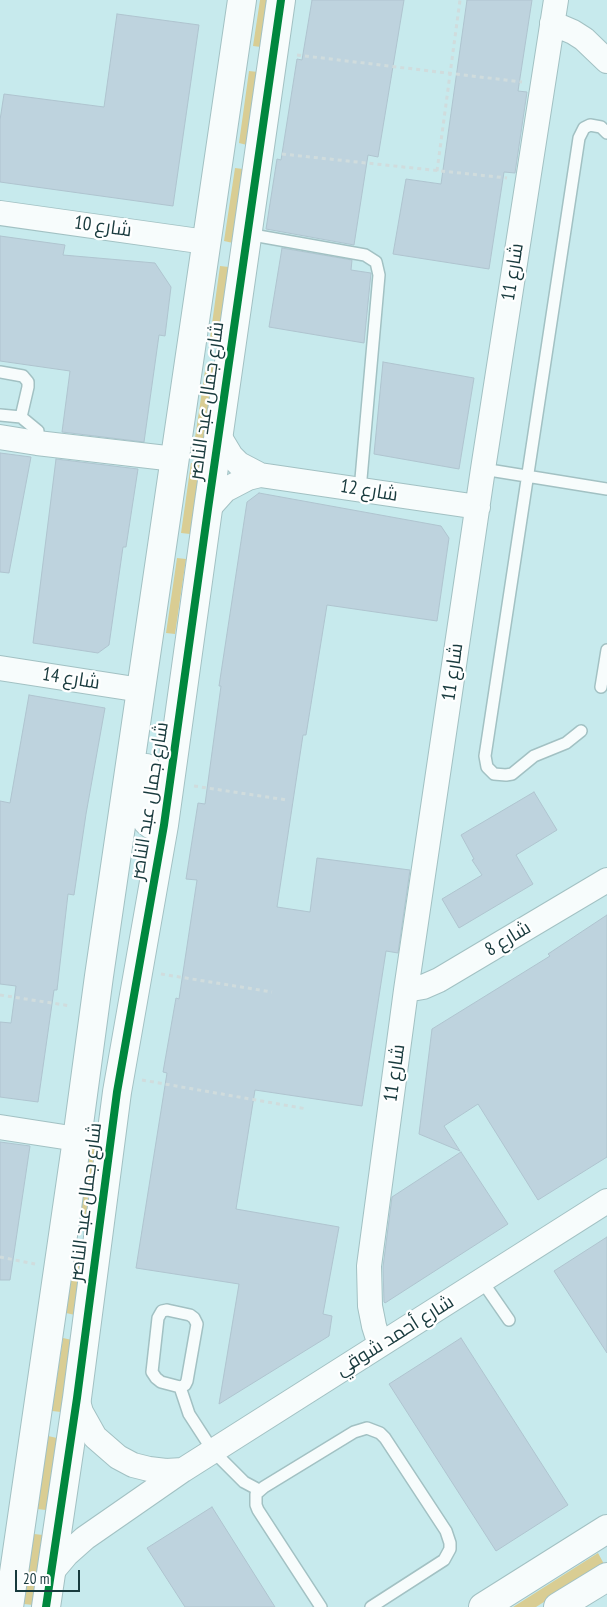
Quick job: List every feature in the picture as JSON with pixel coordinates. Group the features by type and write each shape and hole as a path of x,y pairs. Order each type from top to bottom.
{"street":[{"name":"شارع جمال عبد الناصر","path":"7,1593 58,1268 94,1009 242,0"},
{"name":"شارع جمال عبد الناصر","path":"46,1607 77,1398 118,1084 164,825 281,0"},
{"name":"شارع 11","path":"380,1346 370,1306 369,1266 406,990 483,469 556,0"},
{"path":"552,23 584,39 607,61"},
{"name":"شارع 10","path":"0,213 206,242"},
{"name":"شارع 12","path":"219,436 235,460 260,475 478,507"},
{"path":"0,438 175,459"},
{"name":"شارع 12","path":"208,509 225,490 248,478 260,475"},
{"name":"شارع 14","path":"0,668 141,690"},
{"path":"134,735 144,747 146,754 144,816 152,825 164,825"},
{"name":"شارع 8","path":"406,990 423,987 439,980 607,880"},
{"path":"99,976 102,971 108,968 119,971 122,976 123,982 111,1064 112,1078 118,1084"},
{"path":"0,1127 77,1139"},
{"name":"شارع أحمد شوقي","path":"51,1573 67,1554 85,1538 183,1470 607,1202"},
{"path":"77,1398 81,1412 95,1436 118,1457 133,1465 149,1469 183,1470"},
{"path":"483,1607 607,1529"},
{"path":"558,1607 607,1577"}],"lane":[{"path":"581,731 566,743 534,756 512,774 494,774 487,767 485,756 580,138 584,128 590,125 600,127 607,133"},
{"path":"247,234 365,255 376,262 378,269 360,490"},
{"path":"0,372 20,375 28,382 21,417"},
{"path":"0,415 21,417 36,428 38,434 37,443"},
{"path":"483,469 607,489"},
{"path":"601,687 607,650"},
{"path":"482,1281 509,1320"},
{"path":"164,1310 190,1315 197,1324 187,1381 185,1385 180,1387 161,1382 152,1372 158,1318 164,1310"},
{"path":"180,1387 189,1414 213,1451 244,1482 259,1490"},
{"path":"321,1607 258,1510 256,1499 259,1490 354,1432 367,1428 380,1433 449,1537 450,1543 450,1549 444,1560 371,1607"}],"path":[{"path":"437,171 460,0"},
{"path":"273,52 542,84"},
{"path":"258,152 528,180"},
{"path":"170,782 287,800"},
{"path":"138,970 272,992"},
{"path":"0,995 94,1009"},
{"path":"118,1084 307,1109"},
{"path":"0,1257 58,1268"}],"shaded area":[{"path":"260,0 268,0 261,47 253,46"},
{"path":"249,71 258,72 247,145 239,143"},
{"path":"235,168 243,169 233,243 224,241"},
{"path":"220,266 229,267 219,340 210,338"},
{"path":"206,364 215,365 204,440 195,438"},
{"path":"191,463 200,465 190,534 181,533"},
{"path":"177,558 186,559 175,634 166,633"},
{"path":"91,1142 98,1144 89,1218 80,1217"},
{"path":"77,1242 86,1244 75,1315 66,1313"},
{"path":"63,1338 72,1340 61,1412 52,1411"},
{"path":"48,1436 57,1438 46,1510 37,1509"},
{"path":"34,1534 43,1535 33,1605 24,1604"},
{"path":"598,1553 604,1564 536,1607 513,1607"}],"building":[{"path":"312,0 404,0 378,157 368,155 354,245 266,229 277,159 281,160 297,59 302,60"},
{"path":"467,0 532,0 518,91 527,92 515,173 504,172 489,269 393,254 406,179 441,184"},
{"path":"117,14 199,25 173,206 0,182 0,120 4,94 104,107"},
{"path":"0,236 65,245 63,255 155,263 171,287 165,336 159,335 144,442 62,432 70,371 0,361"},
{"path":"282,248 352,260 351,270 371,273 364,343 269,327"},
{"path":"383,362 474,378 459,469 374,454"},
{"path":"0,453 31,457 9,573 0,572"},
{"path":"56,459 138,469 126,547 123,547 109,645 98,653 33,643"},
{"path":"259,493 441,526 449,538 437,621 327,605 306,735 303,735 277,907 310,912 317,858 410,870 398,953 386,951 362,1106 255,1090 236,1209 339,1227 323,1314 332,1316 329,1336 219,1404 239,1284 136,1268 167,1073 163,1072 176,998 179,999 197,880 186,879 198,803 205,804 221,686 219,686 247,502"},
{"path":"29,695 105,708 74,895 68,894 57,990 54,990 38,1102 0,1097 0,1022 11,1023 16,986 0,984 0,801 10,803"},
{"path":"534,792 557,830 516,855 533,884 459,928 442,899 482,875 472,860 474,859 461,835"},
{"path":"607,915 607,1157 538,1200 478,1104 444,1126 460,1151 419,1134 432,1029 550,956 548,954"},
{"path":"0,1142 30,1146 10,1280 0,1280"},
{"path":"461,1152 508,1224 385,1303 383,1267 392,1197"},
{"path":"607,1237 607,1353 554,1271"},
{"path":"461,1338 568,1505 496,1551 389,1384"},
{"path":"212,1507 275,1607 185,1607 147,1548"}],"cycle path":[{"path":"46,1607 77,1398 117,1092 164,825 281,0"}]}
